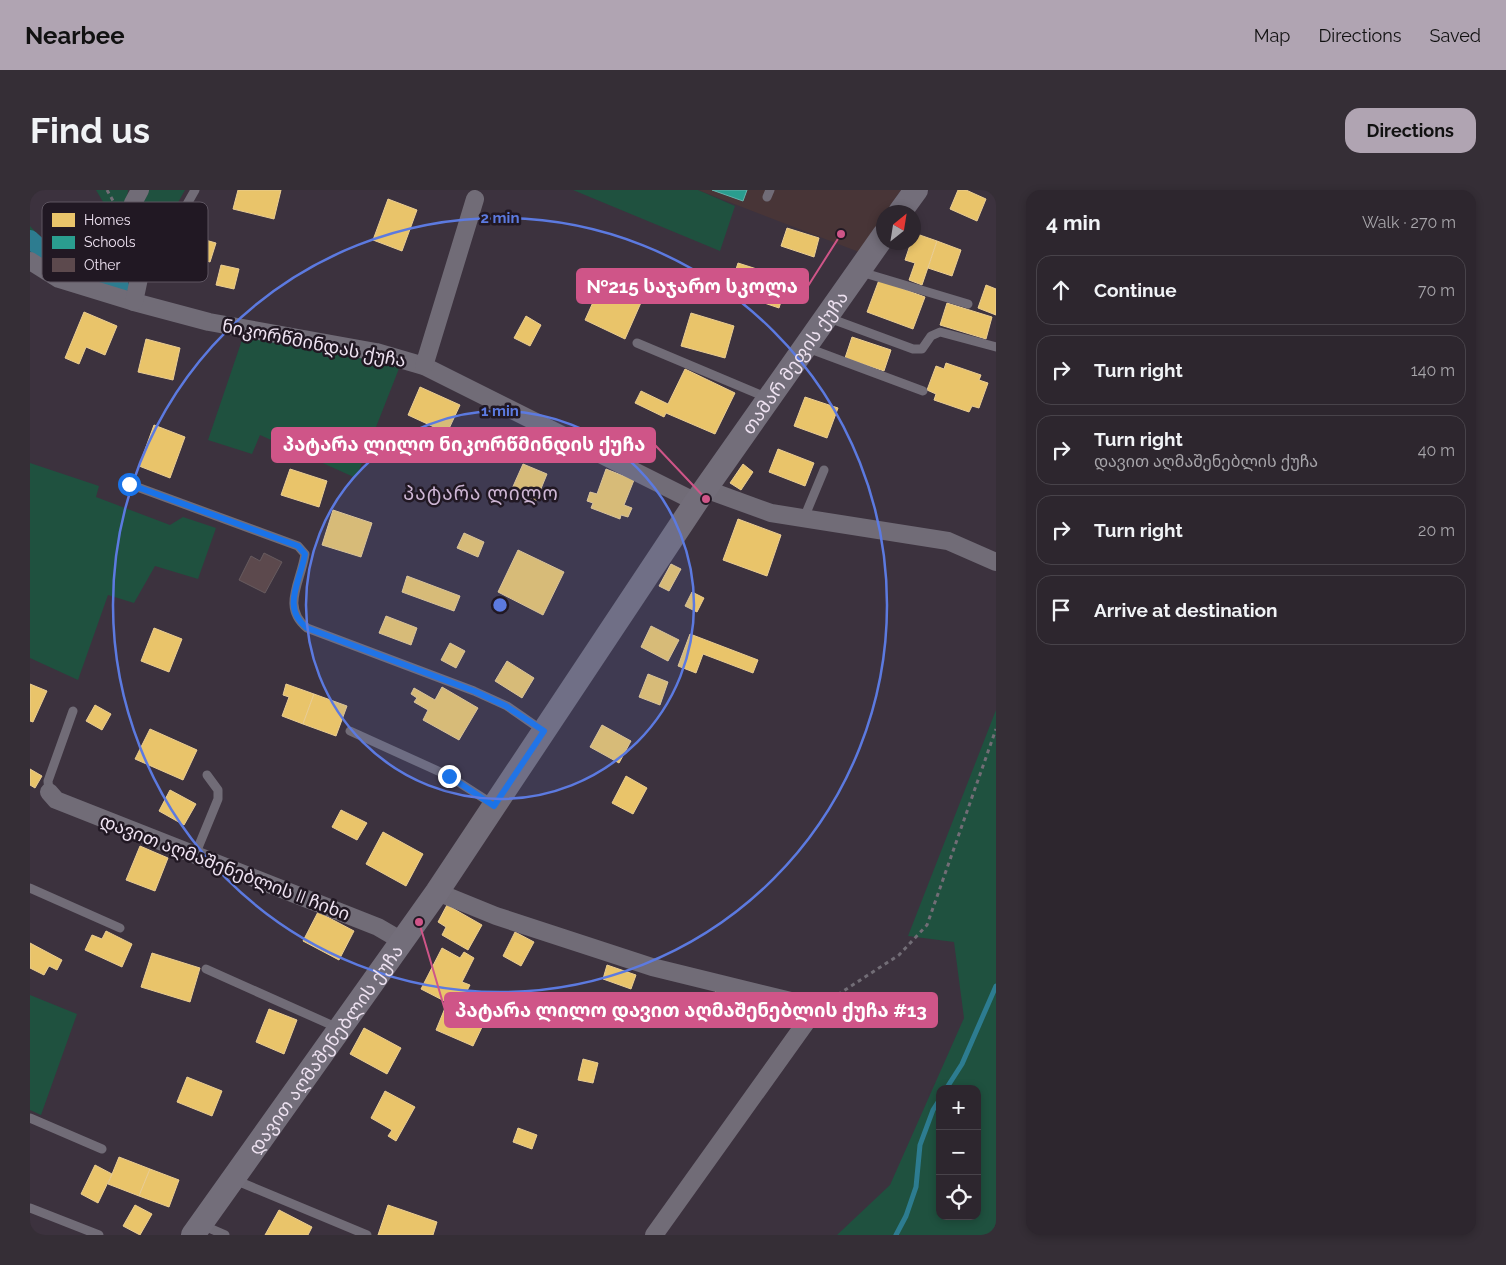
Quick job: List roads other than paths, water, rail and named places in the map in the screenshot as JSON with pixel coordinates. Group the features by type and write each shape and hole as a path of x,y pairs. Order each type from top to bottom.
{"street":[{"path":"132,202 140,190"},
{"path":"904,205 913,191"},
{"path":"424,366 477,195"},
{"name":"თამარ მეფის ქუჩა","path":"700,496 876,246"},
{"name":"ნიკორწმინდას ქუჩა","path":"30,261 42,268"},
{"name":"ნიკორწმინდას ქუჩა","path":"69,282 209,322 376,352 424,366 700,496 771,513 948,541 996,562"},
{"path":"134,302 138,282"},
{"name":"დავით აღმაშენებლის ქუჩა","path":"198,1231 232,1179 437,892 700,496"},
{"name":"დავით აღმაშენებლის II ჩიხი","path":"49,792 56,800 378,927 402,941"},
{"path":"437,892 496,916 652,967 795,1002"},
{"path":"654,1235 817,1007"}],"lane":[{"path":"188,202 195,190"},
{"path":"858,271 968,304"},
{"path":"826,316 913,350 922,349 930,336 940,332 996,347"},
{"path":"636,343 768,398"},
{"path":"805,347 923,392"},
{"path":"804,518 824,470"},
{"path":"129,484 298,546 305,554 292,607 296,619 307,628 474,691 506,706 544,731"},
{"path":"49,792 48,781 73,711"},
{"path":"350,731 449,776 494,806"},
{"path":"195,855 218,799 218,790 207,775"},
{"path":"30,888 120,928"},
{"path":"206,969 339,1029"},
{"path":"30,1118 102,1149"},
{"path":"232,1179 367,1235"},
{"path":"30,1208 99,1235"},
{"path":"198,1231 225,1235"}],"waterway":[{"path":"30,239 42,250"},
{"path":"110,282 120,286"},
{"path":"949,1085 962,1064 996,986"},
{"path":"896,1235 906,1216 916,1187 920,1145 936,1105"}],"place":[{"name":"№215 საჯარო სკოლა","path":"841,234"},
{"name":"პატარა ლილო ნიკორწმინდის ქუჩა","path":"706,499"},
{"name":"პატარა ლილო დავით აღმაშენებლის ქუჩა #13","path":"419,922"}],"district":[{"name":"პატარა ლილო","path":"481,493"}]}
